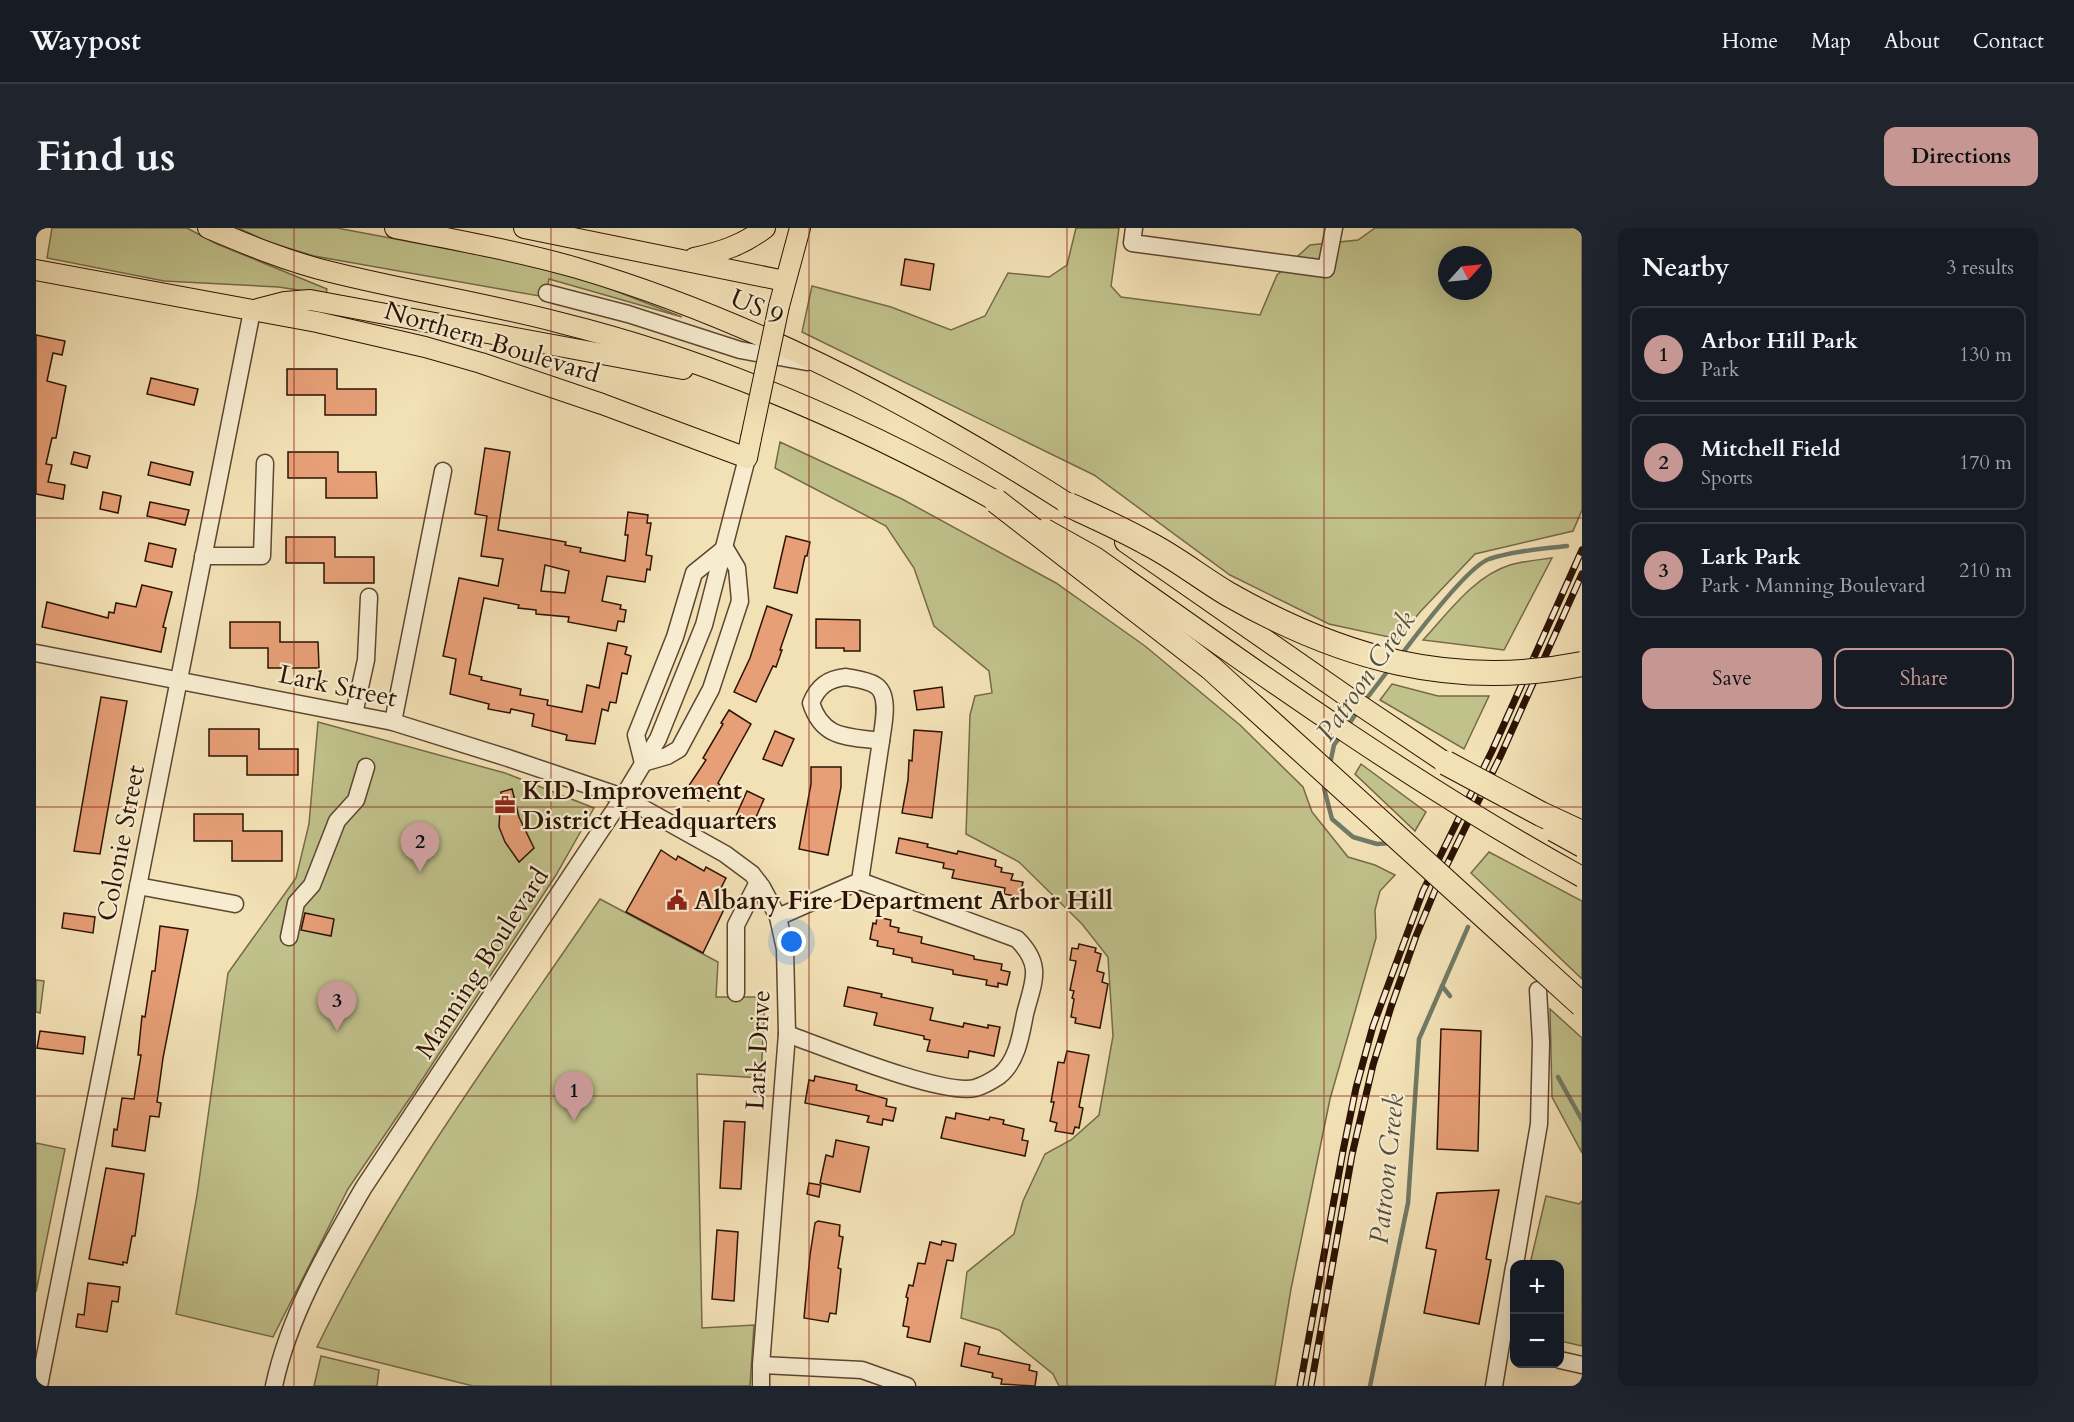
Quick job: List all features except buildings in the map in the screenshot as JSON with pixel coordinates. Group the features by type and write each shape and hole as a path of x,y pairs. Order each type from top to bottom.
{"highway":[{"path":"996,501 1211,668 1582,1005"},
{"path":"1069,505 1149,544 1200,577 1278,621 1355,652 1406,665 1462,673 1541,671 1582,664"},
{"path":"1446,763 1540,814 1582,833"}],"main road":[{"path":"208,228 250,247 329,272 562,323 640,345 731,376 871,435 996,501 1095,557 1430,788 1522,844 1582,877"},
{"name":"US 9","path":"396,228 512,251 608,278 707,315 823,365 944,430 1069,505 1500,801 1582,847"},
{"path":"529,228 784,281"},
{"path":"687,260 728,250 752,238 765,228"},
{"path":"747,458 784,281 800,228"},
{"name":"Northern Boulevard","path":"36,270 375,334 482,363 602,404 747,458"},
{"path":"252,311 285,302 310,300 593,351 645,363 731,376"}],"street":[{"path":"1134,228 1132,243 1326,269 1334,228"},
{"path":"547,293 628,314 740,350 823,365"},
{"name":"Colonie Street","path":"39,1386 252,311"},
{"name":"Manning Boulevard","path":"274,1386 286,1343 299,1310 330,1245 353,1206 623,797 658,739 704,625 747,458"},
{"path":"203,556 262,556 266,463"},
{"path":"393,722 443,471"},
{"path":"725,549 737,568 740,601 711,688 679,749 667,756 643,763 636,735 675,638 693,573 725,549"},
{"path":"354,714 366,660 369,597"},
{"name":"Lark Street","path":"36,653 393,722 623,797"},
{"path":"860,880 881,741 885,702 877,686 846,677 821,685 811,703 821,724 835,734 881,741"},
{"path":"289,937 296,903 312,885 338,821 356,800 366,767"},
{"name":"Lark Drive","path":"623,797 725,854 752,874 778,917 785,949 787,1034 760,1365 761,1386"},
{"path":"778,917 860,880 1017,939 1028,949 1035,969 1020,1038 1011,1063 999,1076 975,1088 954,1088 919,1080 787,1034"},
{"path":"736,993 736,925 758,882"},
{"path":"138,886 235,904"},
{"path":"1516,1260 1539,1125 1541,1042 1538,990"},
{"path":"1494,1386 1507,1347 1510,1314"},
{"path":"1564,1361 1582,1365"},
{"path":"760,1365 862,1370 907,1386"}],"green space":[{"path":"52,228 187,228 217,244 327,289 326,294 278,287 164,281 47,258"},
{"path":"238,228 337,228 534,265 598,284 682,317 549,279 545,297 314,256 271,243"},
{"path":"1076,228 1119,228 1111,286 1121,297 1260,315 1277,275 1310,245 1358,240 1375,228 1582,228 1582,510 1573,531 1475,554 1420,612 1398,639 1329,624 1230,575 1094,475 802,332 812,286 891,307 951,330 985,316 1008,273 1049,277 1067,265"},
{"path":"780,442 902,499 1056,583 1145,646 1240,725 1303,787 1312,812 1348,857 1375,865 1395,875 1380,891 1375,910 1376,938 1330,1099 1291,1289 1275,1386 1059,1386 1053,1374 999,1330 961,1318 967,1272 1014,1234 1023,1201 1045,1154 1071,1140 1099,1115 1113,1036 1108,957 1082,924 1019,862 966,834 970,715 975,696 992,693 989,671 934,626 914,568 886,526 775,468"},
{"path":"1552,558 1504,650 1423,640 1462,596 1497,570 1510,565"},
{"path":"1392,684 1438,696 1489,696 1464,749 1380,700"},
{"path":"318,722 505,773 594,808 556,875 348,1189 273,1337 176,1314 197,1195 228,973 296,878 309,824"},
{"path":"1361,764 1426,812 1415,831 1355,774"},
{"path":"1489,852 1582,901 1582,979 1471,873"},
{"path":"600,899 718,962 716,997 765,997 761,1078 697,1074 702,1328 754,1325 750,1386 473,1386 317,1347 347,1288 414,1174"},
{"path":"36,980 44,981 40,1013 36,1012"},
{"path":"1550,1009 1582,1038 1582,1153 1552,1097"},
{"path":"36,1143 65,1149 36,1292"},
{"path":"1546,1196 1579,1204 1582,1201 1582,1346 1564,1342 1564,1260 1531,1260"},
{"path":"321,1356 379,1370 377,1386 314,1386"}],"waterway":[{"name":"Patroon Creek","path":"1401,655 1456,587 1468,574 1489,559 1508,554 1567,546"},
{"name":"Patroon Creek","path":"1364,702 1390,668"},
{"name":"Patroon Creek","path":"1347,727 1359,709"},
{"name":"Patroon Creek","path":"1330,764 1334,745 1342,734"},
{"name":"Patroon Creek","path":"1326,781 1324,788 1332,819 1353,837 1377,844 1391,843"},
{"name":"Patroon Creek","path":"1370,1386 1408,1203 1419,1039 1468,927"},
{"path":"1442,986 1450,996"},
{"path":"1558,1077 1582,1120"}],"railway":[{"path":"1300,1386 1343,1151 1356,1088 1373,1026 1423,891 1492,751 1582,550"},
{"path":"1311,1386 1352,1155 1373,1065 1391,1007 1438,883 1500,757 1582,574"}],"place":[{"name":"KID Improvement District Headquarters","path":"505,805"},
{"name":"Mitchell Field","path":"420,872"},
{"name":"Albany Fire Department Arbor Hill","path":"677,900"},
{"name":"Lark Park","path":"337,1031"},
{"name":"Arbor Hill Park","path":"574,1121"}]}
